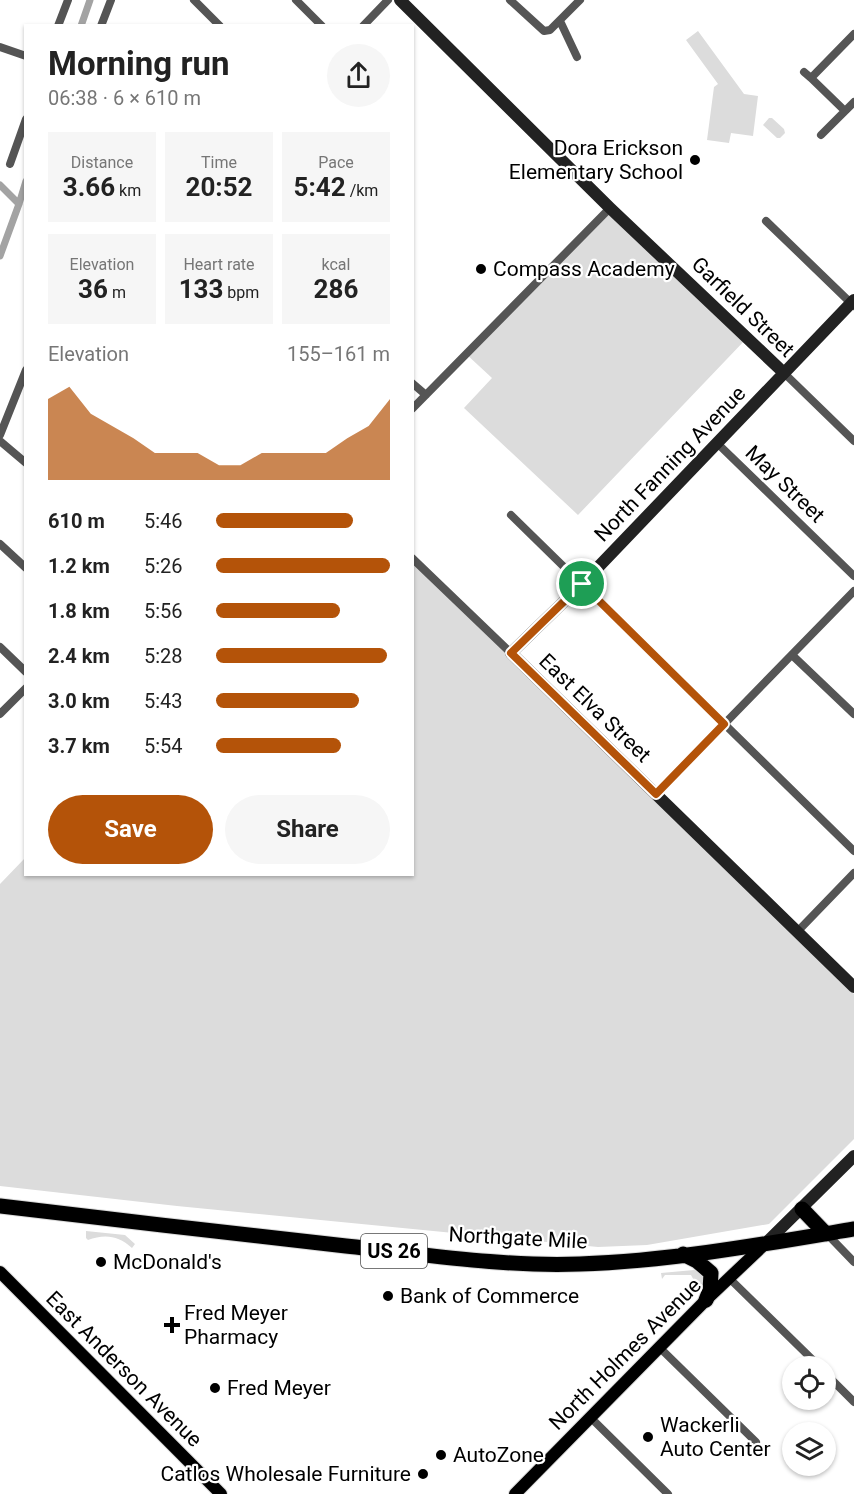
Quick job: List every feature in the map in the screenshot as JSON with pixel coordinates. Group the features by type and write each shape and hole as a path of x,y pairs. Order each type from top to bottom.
{"highway":[{"name":"Northgate Mile","path":"0,1206 152,1225 496,1261 582,1264 634,1261 765,1244 854,1229"},
{"path":"802,1209 826,1234"},
{"path":"683,1254 711,1273 710,1290 706,1300"}],"main road":[{"name":"North Holmes Avenue","path":"515,1494 706,1300 765,1244"},
{"name":"East Anderson Avenue","path":"0,1272 221,1494"}],"street":[{"path":"59,24 68,0"},
{"path":"102,24 111,0"},
{"path":"195,0 218,24"},
{"path":"296,0 320,24"},
{"path":"365,24 388,0"},
{"name":"Garfield Street","path":"400,0 610,208 854,441"},
{"path":"510,0 544,31 550,30 580,0"},
{"path":"560,21 577,57"},
{"path":"845,111 808,75 854,34"},
{"path":"0,47 24,55"},
{"path":"821,135 854,102"},
{"path":"10,164 24,125"},
{"path":"414,407 610,208"},
{"path":"766,221 853,303"},
{"name":"North Fanning Avenue","path":"511,653 582,584 853,303"},
{"path":"0,435 24,375"},
{"path":"414,385 426,394"},
{"path":"0,441 24,461"},
{"name":"May Street","path":"717,443 854,576"},
{"path":"511,515 854,851"},
{"path":"0,544 24,566"},
{"name":"East Elva Street","path":"414,560 854,987"},
{"path":"656,794 854,591"},
{"path":"0,647 24,670"},
{"path":"792,655 854,714"},
{"path":"0,714 24,690"},
{"path":"797,932 854,873"},
{"path":"765,1244 854,1156"},
{"path":"826,1234 854,1262"},
{"path":"729,1278 809,1356"},
{"path":"659,1347 756,1442"},
{"path":"836,1384 854,1402"},
{"path":"590,1417 668,1494"}],"shaded area":[{"path":"698,31 744,94 758,96 753,136 731,133 729,143 707,140 714,87 718,84 686,40"},
{"path":"769,118 784,129 785,133 780,138 777,138 763,125"},
{"path":"610,208 747,338 578,515 464,408 492,378 465,353"},
{"path":"414,559 797,932 854,994 854,1139 769,1224 647,1245 598,1247 177,1206 0,1186 0,884 24,859 24,876 414,876"},
{"path":"86,1231 125,1235 135,1244 132,1248 121,1240 111,1237 88,1240"},
{"path":"694,1270 703,1273 704,1282 698,1292 694,1292 696,1284 691,1275 665,1275 662,1279 661,1273"}],"waterway":[{"path":"82,24 90,0"},
{"path":"0,185 19,204"},
{"path":"0,256 24,188"}],"place":[{"name":"Dora Erickson Elementary School","path":"695,160"},
{"name":"Compass Academy","path":"481,269"},
{"name":"McDonald's","path":"101,1262"},
{"name":"Bank of Commerce","path":"388,1296"},
{"name":"Fred Meyer Pharmacy","path":"172,1325"},
{"name":"Fred Meyer","path":"215,1388"},
{"name":"Wackerli Auto Center","path":"648,1437"},
{"name":"AutoZone","path":"441,1455"},
{"name":"Catlos Wholesale Furniture","path":"423,1474"}],"route":[{"path":"582,584 724,724 656,794 511,653 582,584"}]}
